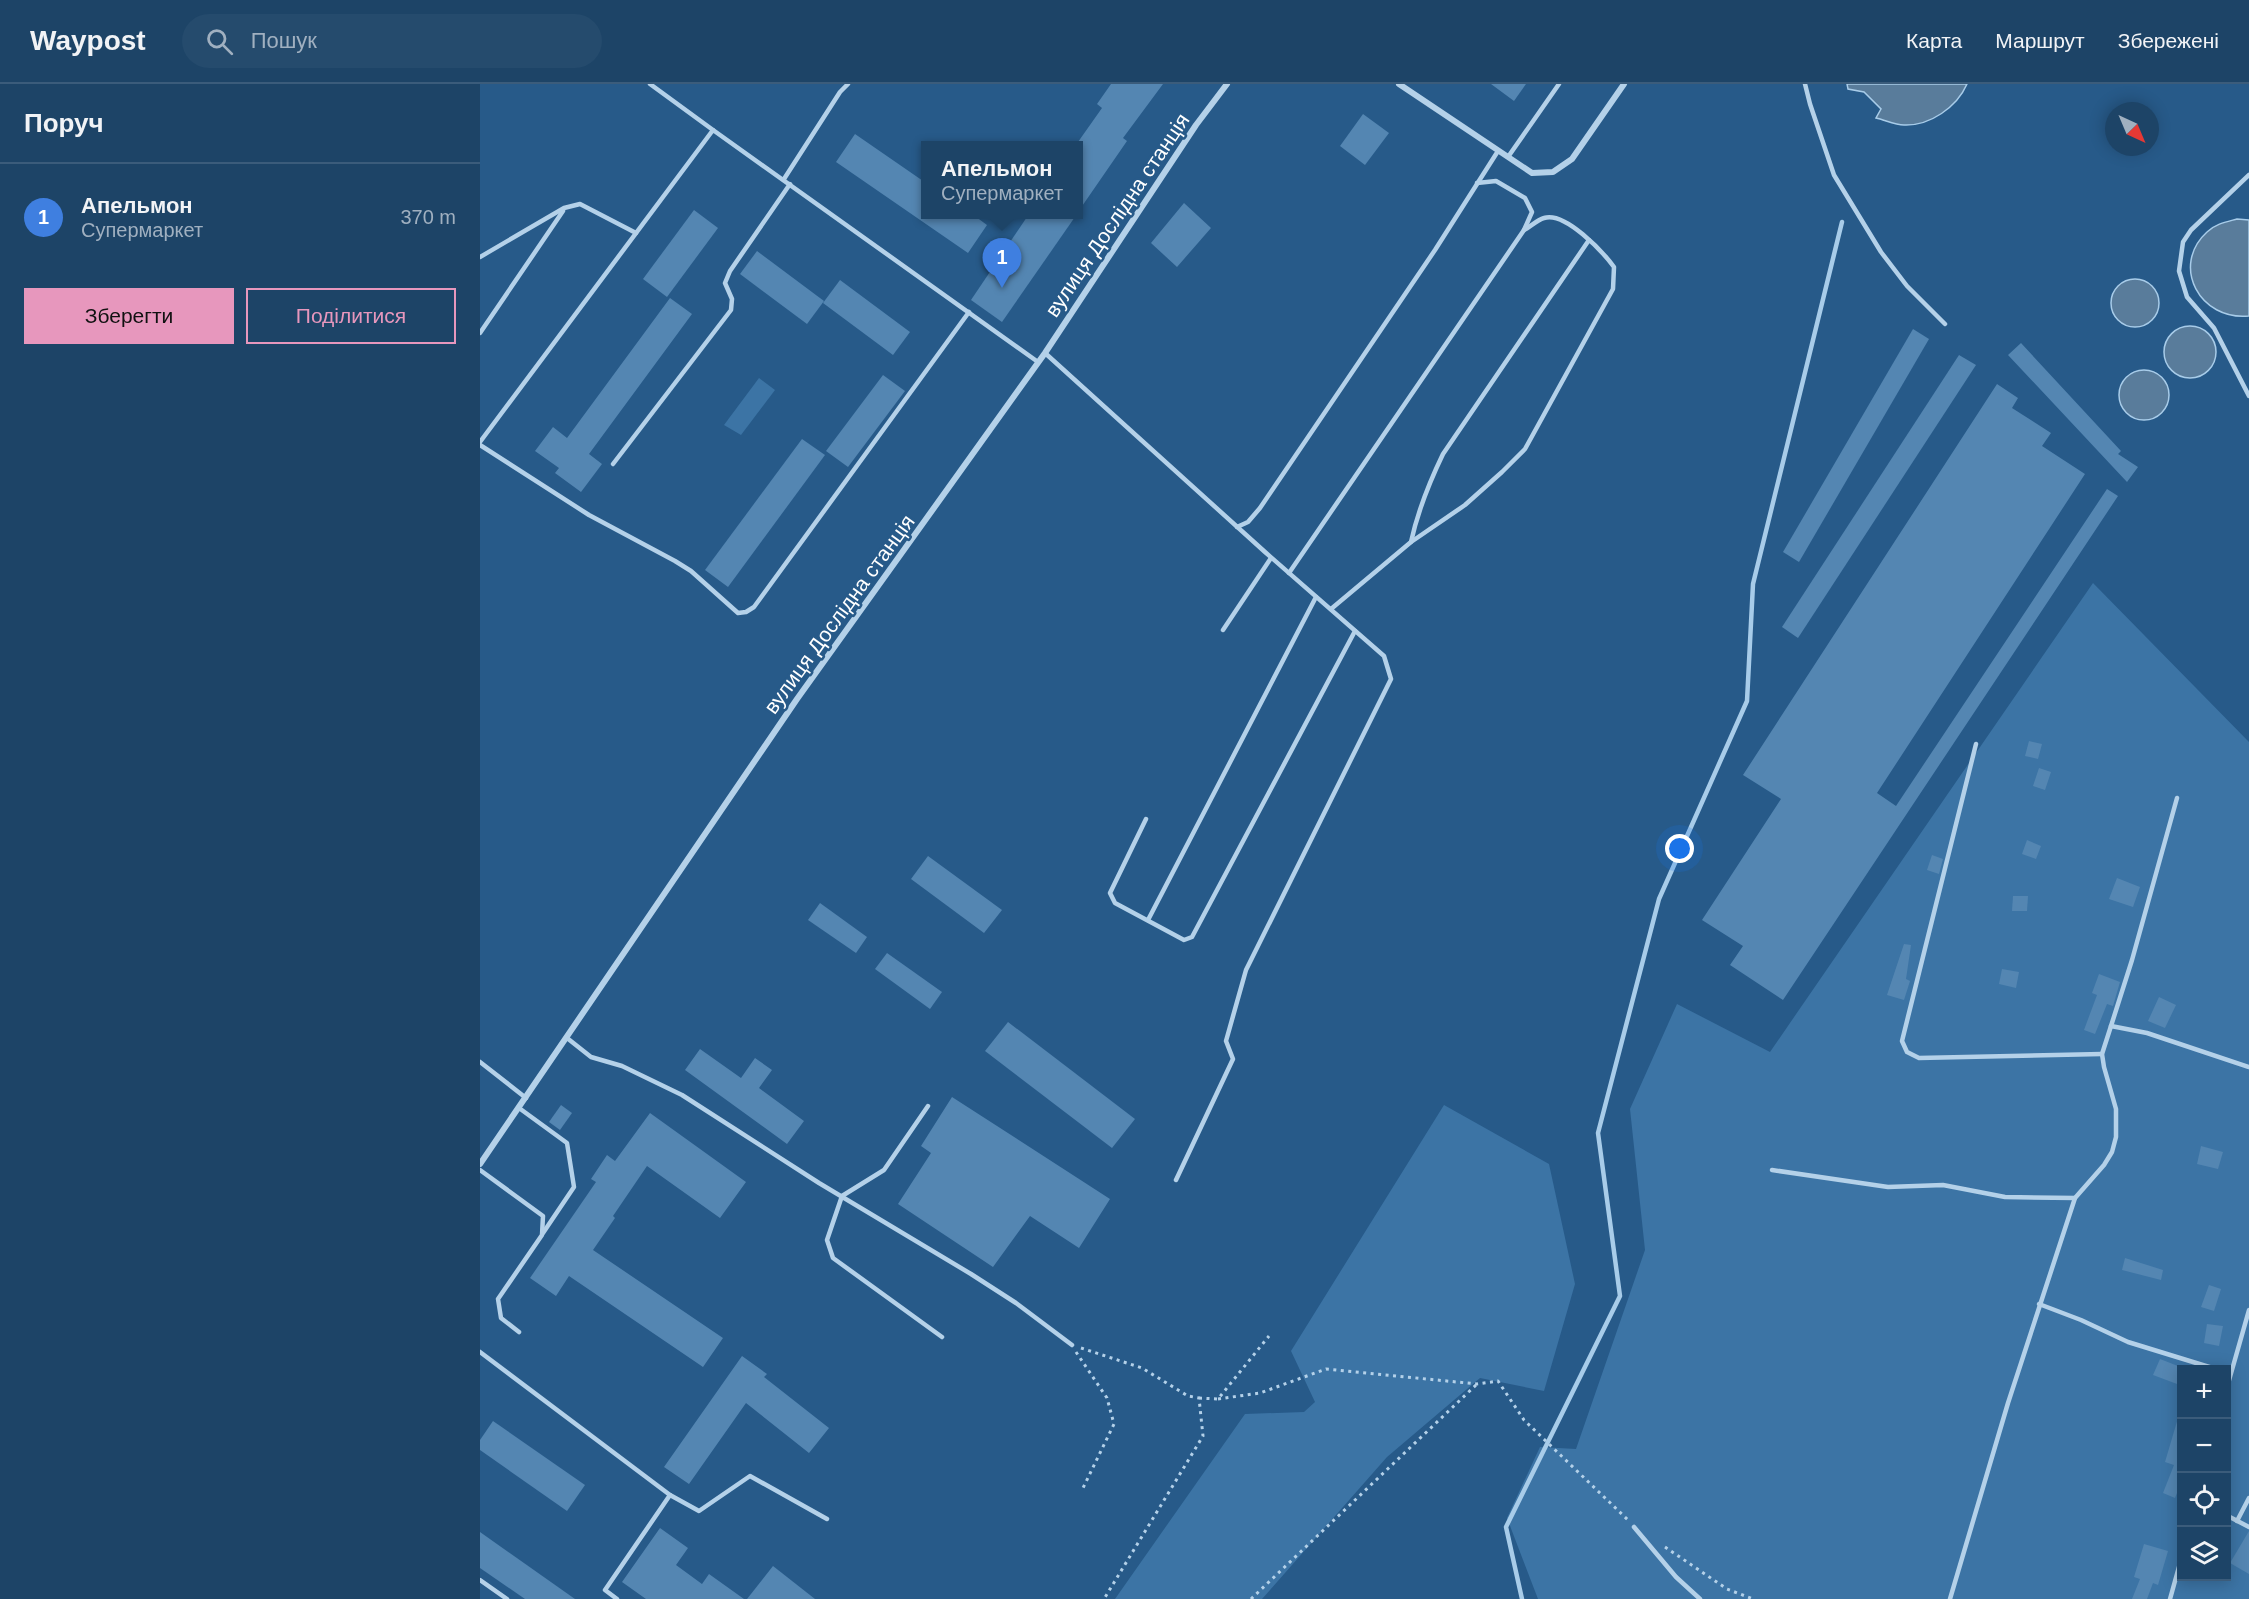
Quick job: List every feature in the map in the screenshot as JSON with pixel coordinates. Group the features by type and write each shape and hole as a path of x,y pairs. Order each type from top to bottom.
{"street":[{"name":"вулиця Дослідна станція","path":"480,1164 797,699 1045,353 1196,125 1227,84"},
{"path":"1399,84 1532,173 1553,172 1572,159 1624,84"}],"lane":[{"path":"650,84 1038,362"},
{"path":"784,179 840,92 848,84"},
{"path":"1508,157 1559,84"},
{"path":"1805,84 1834,176 1881,252 1907,286 1945,324"},
{"path":"713,130 480,444 589,515 675,561 738,613 746,612 754,607 969,312"},
{"path":"1237,527 1248,522 1260,508 1435,250 1498,151"},
{"path":"2249,175 2191,230 2184,242 2179,271 2187,297 2214,328 2249,396"},
{"path":"1289,573 1524,231 1532,212 1525,198 1496,181 1477,183"},
{"path":"613,464 731,310 732,298 725,283 790,184"},
{"path":"480,257 564,208 580,204 636,233"},
{"path":"480,333 564,208"},
{"path":"1331,609 1411,542 1465,505 1525,449 1613,290 1614,267 1589,240 1558,218 1544,217 1524,231"},
{"path":"1411,542 1418,511 1443,454 1589,240"},
{"path":"1045,353 1271,558 1384,656 1391,679 1246,970 1226,1041 1233,1059 1176,1180"},
{"path":"1223,630 1271,558"},
{"path":"1148,920 1316,597"},
{"path":"1146,819 1110,893 1115,903 1184,940 1192,937 1355,631"},
{"path":"1976,744 1902,1041 1907,1052 1919,1058 2102,1054"},
{"path":"1950,1599 2039,1304 2075,1198 2104,1165 2112,1152 2116,1137 2116,1109 2102,1054 2132,960 2177,798"},
{"path":"2111,1026 2147,1033 2249,1067"},
{"path":"567,1038 591,1057 622,1066 682,1095 971,1274 1016,1303 1072,1345"},
{"path":"480,1062 526,1098"},
{"path":"928,1106 884,1170 842,1196 827,1240 833,1258 942,1337"},
{"path":"519,1108 567,1143 574,1186 498,1299 501,1318 519,1332"},
{"path":"480,1149 486,1154"},
{"path":"480,1170 543,1216 542,1235"},
{"path":"1772,1170 1888,1186 1943,1185 2005,1197 2075,1198"},
{"path":"2039,1304 2128,1342 2203,1365"},
{"path":"2231,1367 2249,1310"},
{"path":"480,1352 670,1495 699,1511 750,1476 827,1519"},
{"path":"617,1599 605,1590 670,1495"},
{"path":"2236,1521 2249,1498"},
{"path":"2231,1518 2249,1527"},
{"path":"1634,1527 1676,1577 1700,1599"},
{"path":"2170,1599 2177,1572"},
{"path":"480,1580 507,1599"}],"path":[{"path":"1218,1399 1269,1336"},
{"path":"1072,1345 1142,1368 1188,1396 1199,1398 1218,1399 1260,1393 1326,1369 1477,1384 1498,1381 1524,1420 1558,1452"},
{"path":"1072,1345 1107,1398 1114,1424 1082,1490"},
{"path":"1251,1599 1477,1384"},
{"path":"1104,1599 1203,1436 1199,1398"}],"shaded area":[{"path":"1847,84 1967,84 1957,100 1942,114 1923,122 1904,125 1876,118 1881,109 1864,92 1848,89"},
{"path":"2237,219 2249,220 2249,316 2232,315 2217,310 2204,301 2191,275 2191,260 2196,246 2207,232 2217,225"},
{"path":"2135,279 2152,286 2159,303 2152,320 2135,327 2118,320 2111,303 2118,286"},
{"path":"2190,326 2200,328 2208,334 2214,342 2216,352 2214,362 2208,370 2200,376 2190,378 2180,376 2172,370 2166,362 2164,352 2166,342 2172,334 2180,328"},
{"path":"2139,370 2149,370 2162,377 2169,390 2169,400 2162,413 2149,420 2139,420 2130,416 2123,409 2119,400 2119,390 2123,381 2130,374"},
{"path":"759,378 775,390 741,435 724,425"},
{"path":"2093,583 2249,742 2249,1599 1538,1599 1507,1518 1540,1447 1576,1449 1645,1250 1630,1109 1677,1004 1770,1052"},
{"path":"1444,1105 1549,1164 1575,1284 1544,1391 1480,1378 1387,1457 1262,1599 1115,1599 1245,1414 1304,1412 1315,1402 1291,1351"}],"building":[{"path":"1111,84 1163,84 1123,138 1127,141 1083,205 1083,141 1079,141 1102,108 1097,104"},
{"path":"1491,84 1526,84 1514,101"},
{"path":"1363,114 1389,133 1365,165 1340,146"},
{"path":"855,134 921,180 921,219 979,219 987,225 968,253 836,162"},
{"path":"1184,203 1211,228 1177,267 1151,243"},
{"path":"694,210 718,228 667,297 643,279"},
{"path":"1026,219 1074,219 1002,322 971,300"},
{"path":"757,251 824,301 807,324 740,274"},
{"path":"840,280 910,332 893,355 823,303"},
{"path":"670,298 692,314 589,454 602,464 581,492 555,473 559,468 535,451 553,427 567,438"},
{"path":"1913,329 1929,339 1799,562 1783,552"},
{"path":"2021,343 2121,451 2118,454 2138,467 2127,482 2008,355"},
{"path":"1959,355 1976,365 1798,638 1782,627"},
{"path":"883,375 905,391 848,467 826,451"},
{"path":"1997,384 2018,398 2012,408 2051,433 2042,446 2085,474 1877,793 1896,806 2107,489 2118,496 1783,1000 1730,965 1743,946 1702,920 1781,799 1743,775"},
{"path":"802,439 825,455 728,587 705,570"},
{"path":"2029,741 2042,744 2038,759 2025,756"},
{"path":"2039,768 2051,772 2045,790 2033,786"},
{"path":"2027,840 2041,846 2036,859 2022,854"},
{"path":"1932,855 1943,859 1939,874 1927,870"},
{"path":"928,856 1002,910 984,933 911,879"},
{"path":"2117,878 2140,887 2133,907 2109,899"},
{"path":"2013,896 2028,896 2027,911 2012,911"},
{"path":"820,903 867,937 856,953 808,920"},
{"path":"1904,944 1911,945 1906,979 1910,981 1904,1000 1887,995"},
{"path":"887,953 942,992 930,1009 875,969"},
{"path":"2002,969 2019,972 2016,988 1999,984"},
{"path":"2099,974 2120,982 2113,1006 2107,1004 2095,1034 2084,1030 2097,995 2092,993"},
{"path":"2159,997 2176,1005 2165,1028 2148,1021"},
{"path":"1008,1022 1135,1119 1112,1148 985,1051"},
{"path":"700,1049 741,1078 755,1058 772,1070 759,1088 804,1121 787,1144 685,1070"},
{"path":"952,1097 1110,1199 1079,1248 1030,1216 993,1267 898,1204 931,1153 921,1146"},
{"path":"561,1105 572,1113 560,1130 549,1122"},
{"path":"650,1113 746,1182 720,1218 647,1166 593,1250 723,1338 703,1367 569,1276 556,1296 530,1278 596,1182 591,1179 607,1155 615,1161"},
{"path":"2201,1146 2223,1152 2218,1169 2197,1164"},
{"path":"2125,1258 2163,1270 2161,1280 2122,1270"},
{"path":"2209,1285 2221,1289 2214,1311 2201,1307"},
{"path":"2207,1324 2223,1326 2219,1346 2204,1343"},
{"path":"742,1356 767,1374 764,1377 829,1428 809,1453 746,1403 689,1484 664,1467"},
{"path":"2160,1359 2177,1366 2177,1384 2153,1375"},
{"path":"493,1421 585,1485 567,1511 480,1450 480,1440"},
{"path":"2177,1421 2177,1493 2175,1498 2163,1493 2174,1465 2165,1462"},
{"path":"660,1528 688,1548 676,1565 702,1584 709,1574 744,1599 646,1599 622,1582"},
{"path":"2249,1531 2249,1574 2231,1564"},
{"path":"480,1532 575,1599 525,1599 480,1568"},
{"path":"2144,1544 2168,1551 2158,1585 2153,1583 2147,1599 2132,1599 2140,1579 2134,1577"},
{"path":"773,1566 815,1599 747,1599"}],"waterway":[{"path":"1522,1599 1506,1527 1620,1296 1598,1133 1659,899 1747,701 1753,584 1842,222"}],"place":[{"name":"Апельмон","path":"1002,288"}]}
